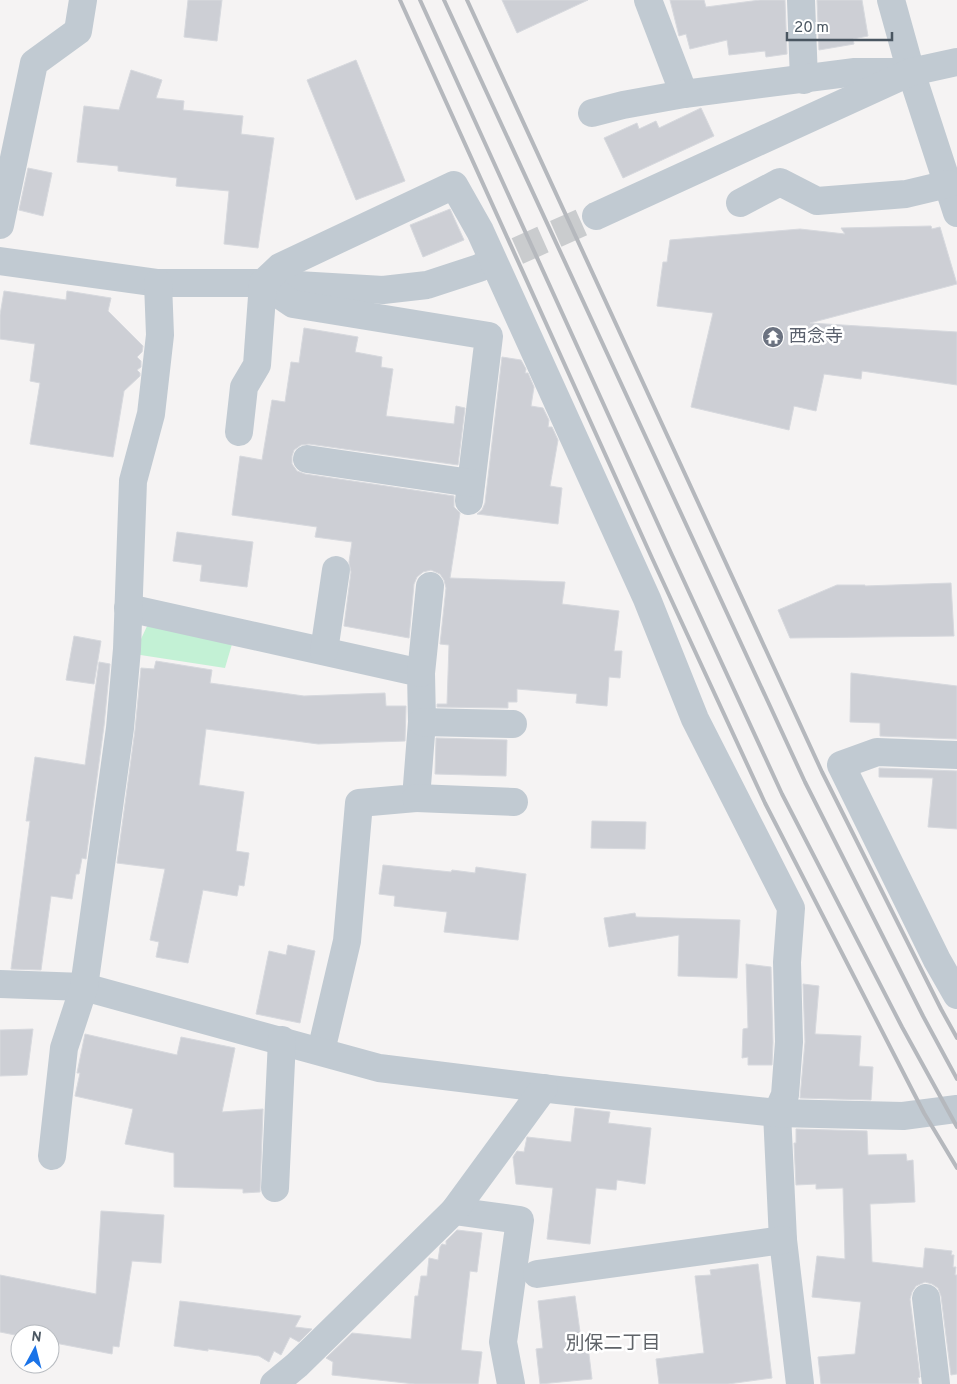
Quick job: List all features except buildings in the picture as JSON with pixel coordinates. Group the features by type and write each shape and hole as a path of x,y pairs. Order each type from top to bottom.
{"street":[{"path":"0,225 34,63 78,32 82,0"},
{"path":"648,0 684,94"},
{"path":"801,0 804,80"},
{"path":"891,0 911,72 957,213"},
{"path":"592,113 684,94 855,72 911,72 957,62"},
{"path":"596,216 911,72"},
{"path":"740,203 780,182 817,201 906,194 948,184"},
{"path":"239,432 244,388 257,365 263,283 280,267 454,185 480,231 647,599 695,719 791,908 787,962 789,1042 785,1095 777,1113 783,1240 800,1384"},
{"path":"0,261 158,283 263,283 383,290 473,278 412,301 293,304"},
{"path":"52,1156 64,1048 84,987 120,728 127,649 134,482 151,414 160,335 158,283"},
{"path":"263,283 293,304 488,336 470,492 307,459"},
{"path":"324,651 336,570"},
{"path":"416,798 422,722 420,673 430,586"},
{"path":"128,608 420,673"},
{"path":"422,722 513,724"},
{"path":"957,756 877,752 841,765 937,960 957,995"},
{"path":"321,1051 347,942 359,802 416,798 514,802"},
{"path":"0,984 84,987 379,1068 777,1113 903,1116 957,1109"},
{"path":"275,1188 282,1040"},
{"path":"274,1384 297,1365 454,1212 544,1088"},
{"path":"454,1212 520,1220 503,1342 511,1384"},
{"path":"537,1274 783,1240"},
{"path":"926,1298 936,1384"}],"green space":[{"path":"148,624 232,644 225,668 134,654"}],"tunnel":[{"path":"479,268 596,216"}],"railway":[{"path":"400,0 765,803 924,1113 957,1168"},
{"path":"420,0 782,794 902,1027 957,1127"},
{"path":"444,0 805,782 923,1016 957,1079"},
{"path":"467,0 822,772 957,1038"}],"place":[{"name":"西念寺","path":"773,337"}],"district":[{"name":"別保二丁目","path":"613,1344"}]}
